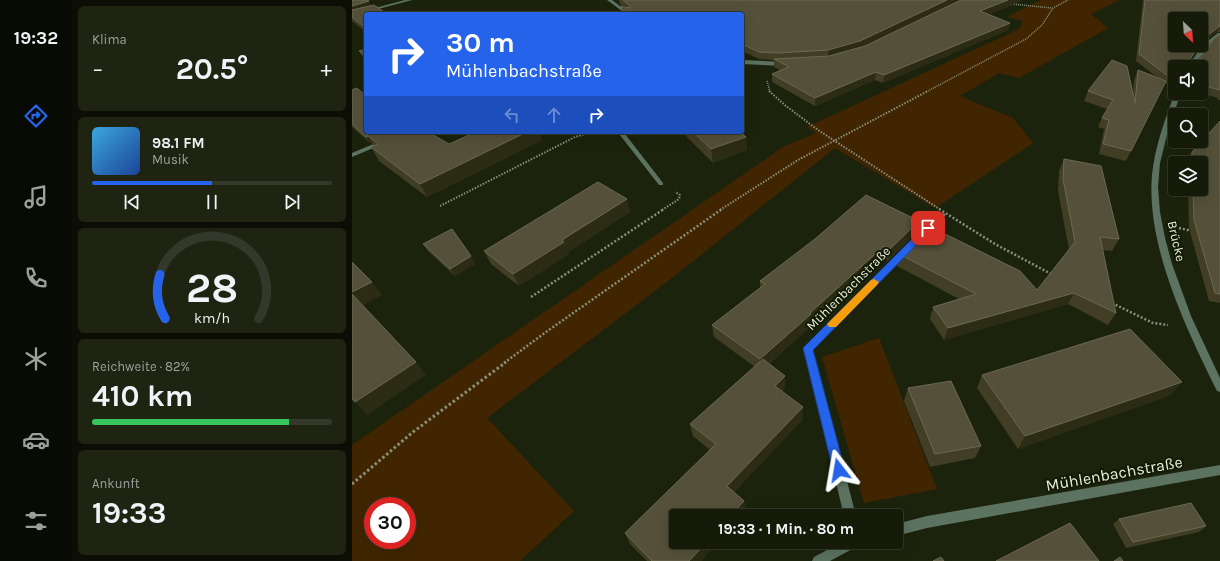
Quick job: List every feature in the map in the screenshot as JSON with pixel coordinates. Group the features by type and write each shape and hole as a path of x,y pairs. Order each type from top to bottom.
{"street":[{"path":"352,14 410,0"},
{"path":"609,0 626,12"},
{"path":"1195,60 1206,45 1220,34"},
{"path":"744,62 794,64"},
{"name":"Brücke","path":"1176,100 1163,136 1155,187 1159,223 1162,242 1174,285 1192,329 1220,388"},
{"path":"623,134 661,184"},
{"path":"352,155 386,140"},
{"name":"Mühlenbachstraße","path":"848,509 808,348 928,228"},
{"name":"Mühlenbachstraße","path":"903,528 927,522 1220,470"},
{"path":"818,561 841,549"}],"path":[{"path":"352,484 414,432 546,332 714,213 766,179 834,141 1026,39 1042,26 1053,8 1068,0"},
{"path":"1006,3 1053,8"},
{"path":"761,64 770,93 834,141 946,213 1032,264 1060,278"},
{"path":"440,206 574,136 583,134"},
{"path":"531,297 681,197 661,184"},
{"path":"928,228 946,213"},
{"path":"1159,223 1197,232"},
{"path":"1110,302 1153,323 1192,329"}],"shaded area":[{"path":"1040,0 1120,0 1091,14 1108,28 1019,78 999,73 960,96 1013,118 1033,143 935,208 835,148 668,281 487,418 574,511 520,561 352,561 352,445 783,147 816,133 807,127 1019,29 1023,21 1007,17"},
{"path":"879,338 937,489 864,503 822,357"}],"building":[{"path":"352,0 367,0 369,1 352,6"},
{"path":"623,0 947,0 860,41 828,50 778,53 759,52 744,45 744,12 622,12 621,6 625,8 631,7"},
{"path":"961,0 1008,0 980,11 1010,23 884,75 876,72 815,98 772,74 789,67 774,59 829,56 865,46"},
{"path":"1145,0 1220,0 1220,26 1208,35 1208,12 1168,12 1168,52 1195,52 1189,60 1168,60 1168,76 1139,54"},
{"path":"374,5 384,12 364,12 364,26 352,17 352,10"},
{"path":"1220,34 1220,90 1208,87 1208,60 1199,60 1204,52 1208,52 1208,47"},
{"path":"364,50 364,55 359,51"},
{"path":"1112,60 1127,66 1135,103 1138,70 1166,81 1131,151 1103,144 1109,120 1102,118 1113,100 1088,91"},
{"path":"357,88 364,94 364,134 369,134 366,137 352,124 352,90"},
{"path":"1220,121 1220,294 1215,293 1194,220 1193,196 1208,196 1208,156 1192,156 1192,152 1196,148 1208,148 1208,134"},
{"path":"432,134 449,144 472,134 523,134 420,184 371,147 378,144 367,135"},
{"path":"695,134 742,134 746,137 711,149"},
{"path":"1064,159 1101,166 1119,239 1100,237 1116,313 1074,293 948,328 933,307 976,294 899,254 929,226 1020,271 1037,290 1075,242 1063,179"},
{"path":"598,182 627,199 562,240 564,242 513,274 484,251"},
{"path":"866,195 919,221 890,249 884,246 760,359 712,325 765,284 760,281 815,239"},
{"path":"452,229 471,256 450,269 423,244"},
{"path":"352,262 372,282 352,292"},
{"path":"352,294 416,362 355,402 352,399"},
{"path":"1130,329 1182,382 1025,436 982,375"},
{"path":"763,359 785,376 775,386 803,407 727,486 744,501 737,509 669,509 669,549 700,549 689,561 652,561 625,533 716,444 690,424"},
{"path":"951,381 981,446 935,454 908,388"},
{"path":"1191,503 1206,526 1133,542 1119,519"},
{"path":"1070,523 1099,561 996,561"},
{"path":"941,557 944,561 933,561"},
{"path":"1120,557 1123,561 1114,561"}],"slow traffic":[{"path":"832,324 874,282"}],"route":[{"path":"839,470 808,348 928,228"}]}
